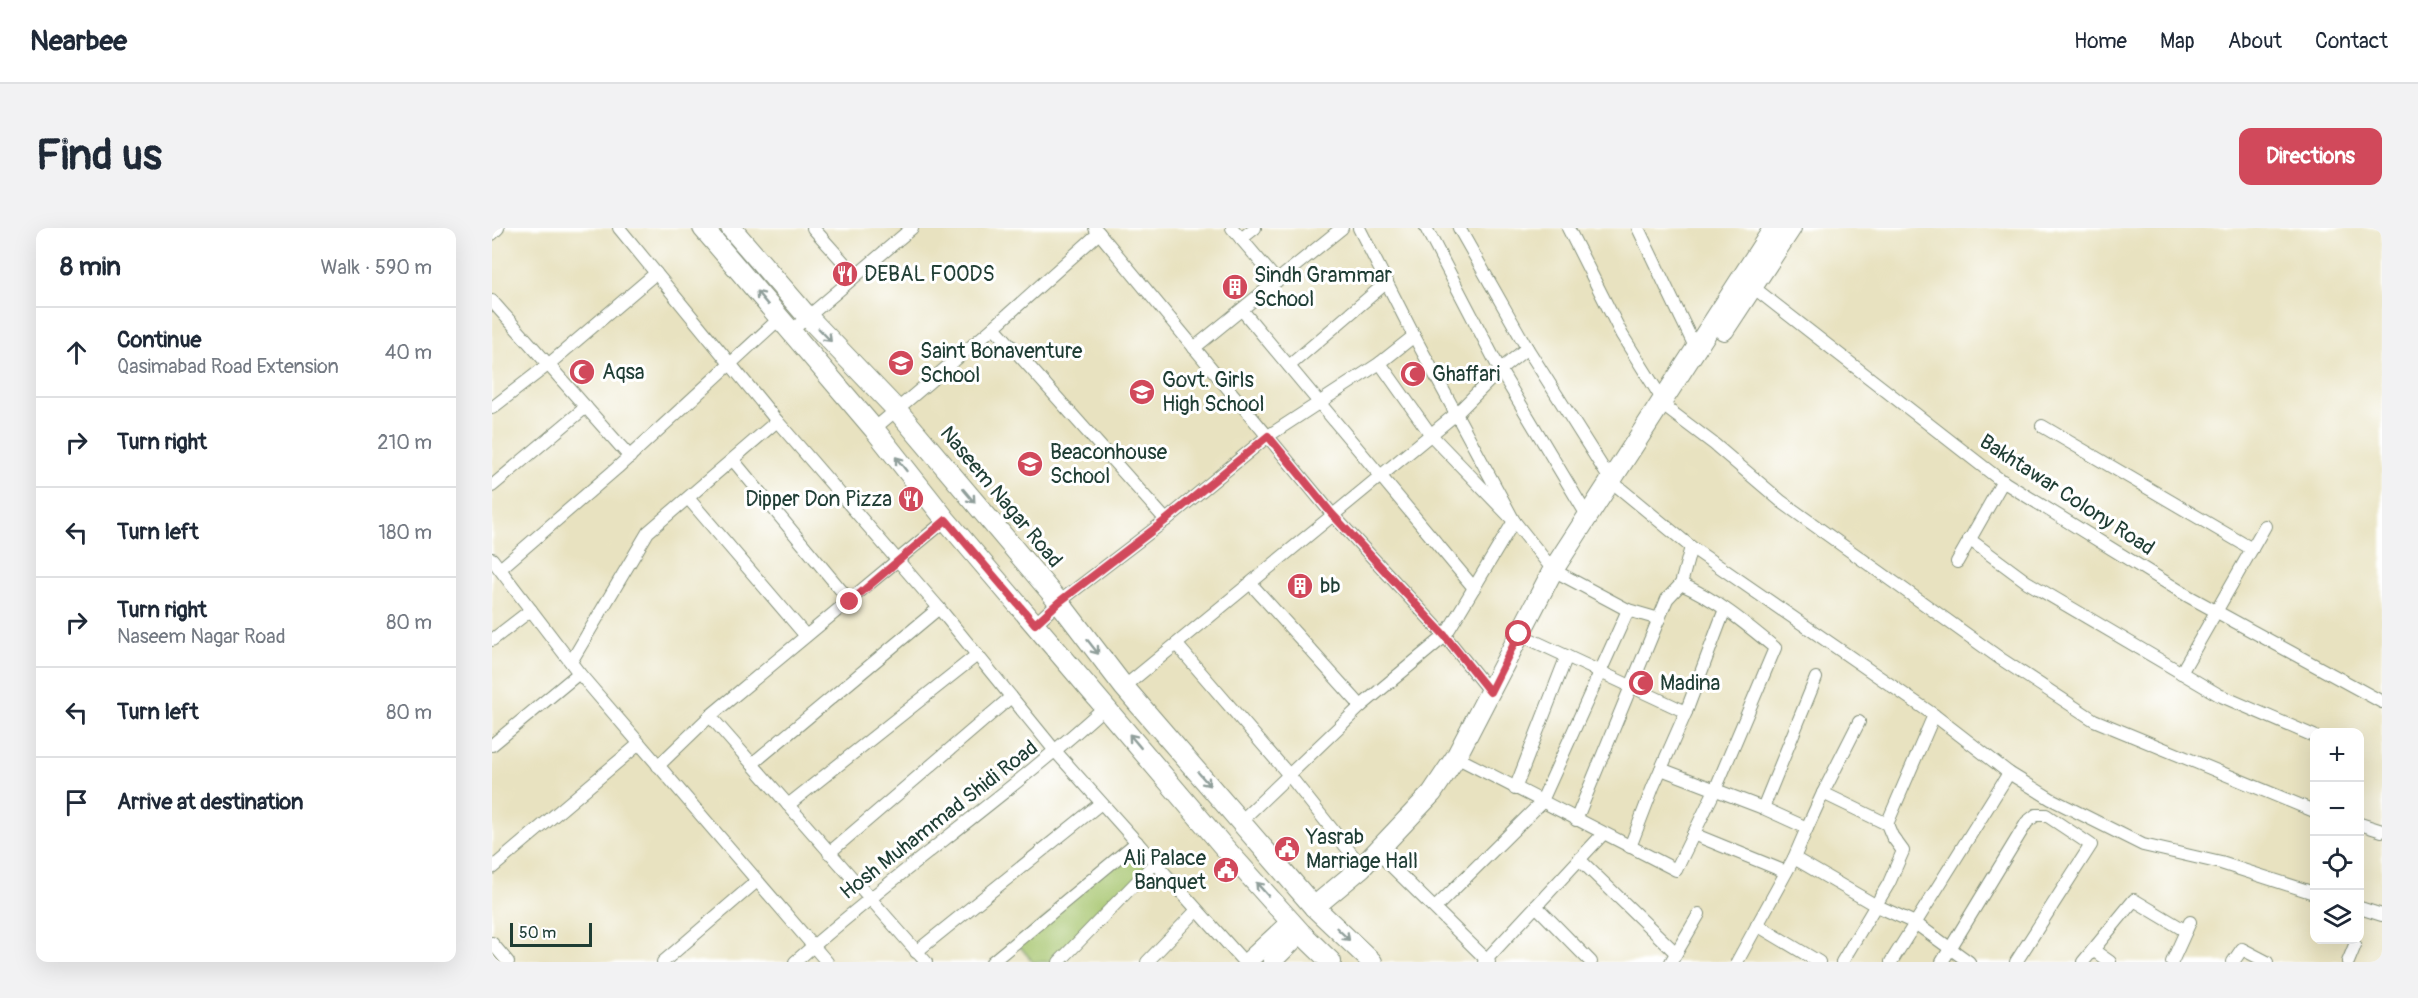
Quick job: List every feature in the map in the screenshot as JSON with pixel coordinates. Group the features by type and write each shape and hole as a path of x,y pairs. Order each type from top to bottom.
{"main road":[{"path":"703,228 874,429 946,520 1223,846 1331,962"},
{"name":"Naseem Nagar Road","path":"731,228 807,316 896,409 1059,602 1124,687 1314,907 1372,962"},
{"path":"1666,405 1696,349 1774,228"},
{"path":"1314,907 1362,867 1432,793 1456,757 1553,570 1611,481 1753,287 1791,228"},
{"path":"1106,706 1124,687"},
{"path":"1246,962 1296,927"},
{"path":"1272,962 1296,927"}],"street":[{"path":"492,234 498,228"},
{"path":"619,228 777,422 939,608 1056,752 1246,962"},
{"path":"813,228 855,275"},
{"path":"827,962 579,673 496,564 630,456 731,363 784,325 807,316 912,228"},
{"path":"1232,228 1277,281"},
{"path":"1241,239 1255,228"},
{"path":"1194,348 1342,228"},
{"path":"1359,228 1414,336 1514,521"},
{"path":"1426,228 1500,370 1588,518"},
{"path":"1459,228 1527,348 1611,481 1691,547 1934,715 2009,773 2051,799 2143,845 2221,863 2310,893"},
{"path":"1568,228 1622,335 1666,405 1782,502 2001,659 2094,720 2310,809"},
{"path":"1638,228 1696,349"},
{"path":"874,429 994,327 1097,231 1332,514 1445,636 1490,692"},
{"path":"492,408 549,364 656,273"},
{"path":"1289,366 1387,282"},
{"name":"Bakhtawar Colony Road","path":"1753,287 2003,481 2188,596 2382,702"},
{"path":"492,301 630,456"},
{"path":"1242,310 1474,588"},
{"path":"994,327 1166,520"},
{"path":"1035,624 1059,602 1166,520 1268,436 1380,363 1414,336"},
{"path":"1124,687 1251,584 1332,514 1457,414 1500,370 1527,348"},
{"path":"1380,363 1431,435 1514,521 1553,570 1628,610 1659,619"},
{"path":"492,486 585,407"},
{"path":"571,662 648,532 777,422"},
{"path":"2042,426 2252,549"},
{"path":"733,460 850,602"},
{"path":"1957,562 2003,481"},
{"path":"688,498 806,636"},
{"path":"658,766 710,716 946,520"},
{"path":"1241,821 1361,706 1445,636 1514,521"},
{"path":"2181,673 2265,526"},
{"path":"1969,539 2027,582 2219,695 2310,734"},
{"path":"1576,820 1667,600 1681,584 1691,547"},
{"path":"1251,584 1361,706"},
{"path":"1456,757 1676,870 1715,790 1775,648 1725,609 1697,591 1681,584"},
{"path":"752,764 939,608"},
{"path":"1630,847 1686,712 1725,609"},
{"path":"492,640 531,610"},
{"path":"1436,907 1541,802 1628,610"},
{"path":"1519,634 1566,658 1686,712"},
{"path":"1177,645 1289,775 1362,867"},
{"path":"788,805 977,655"},
{"path":"1515,789 1566,658"},
{"path":"492,746 579,673"},
{"path":"1763,808 1816,678"},
{"path":"829,853 1011,698"},
{"name":"Hosh Muhammad Shidi Road","path":"795,962 869,899 1056,752 1106,706"},
{"path":"1887,824 1934,715"},
{"path":"710,716 926,962"},
{"path":"1737,962 1794,858 1823,793 1859,722"},
{"path":"492,868 639,744"},
{"path":"1661,769 1763,808 1807,828"},
{"path":"1892,962 2009,773"},
{"path":"1823,793 1887,824 1892,836 1903,851 1889,883 1842,962"},
{"path":"916,952 1101,802"},
{"path":"1942,962 2027,822 2036,815 2046,815 2091,845 2016,962"},
{"path":"2364,826 2382,831"},
{"path":"1376,850 1436,907 1487,961 1603,834"},
{"path":"1693,834 1786,873"},
{"path":"992,962 1137,842"},
{"path":"1794,858 1875,905 1915,923 1969,962"},
{"path":"1579,859 1674,957 1699,914"},
{"path":"1059,962 1155,863"},
{"path":"663,962 757,881"},
{"path":"2083,962 2134,900 2188,927 2172,962"},
{"path":"1536,906 1591,962"},
{"path":"2364,909 2382,915"},
{"path":"1147,962 1197,910"},
{"path":"1757,925 1819,962"},
{"path":"492,943 508,962"},
{"path":"2348,962 2355,945"},
{"path":"2233,962 2242,949 2267,962"},
{"path":"2093,950 2110,962"}],"green space":[{"path":"1137,842 1155,863 1059,962 1033,962 1016,942"}],"place":[{"name":"DEBAL FOODS","path":"845,274"},
{"name":"Sindh Grammar School","path":"1235,287"},
{"name":"Saint Bonaventure School","path":"901,363"},
{"name":"Aqsa","path":"582,372"},
{"name":"Ghaffari","path":"1413,374"},
{"name":"Govt. Girls High School","path":"1142,392"},
{"name":"Beaconhouse School","path":"1030,464"},
{"name":"Dipper Don Pizza","path":"911,499"},
{"name":"bb","path":"1300,586"},
{"name":"Madina","path":"1641,683"},
{"name":"Yasrab Marriage Hall","path":"1287,849"},
{"name":"Ali Palace Banquet","path":"1226,870"}],"route":[{"path":"850,602 946,520 1035,624 1059,602 1166,520 1268,436 1332,514 1445,636 1490,692 1519,634"}]}
